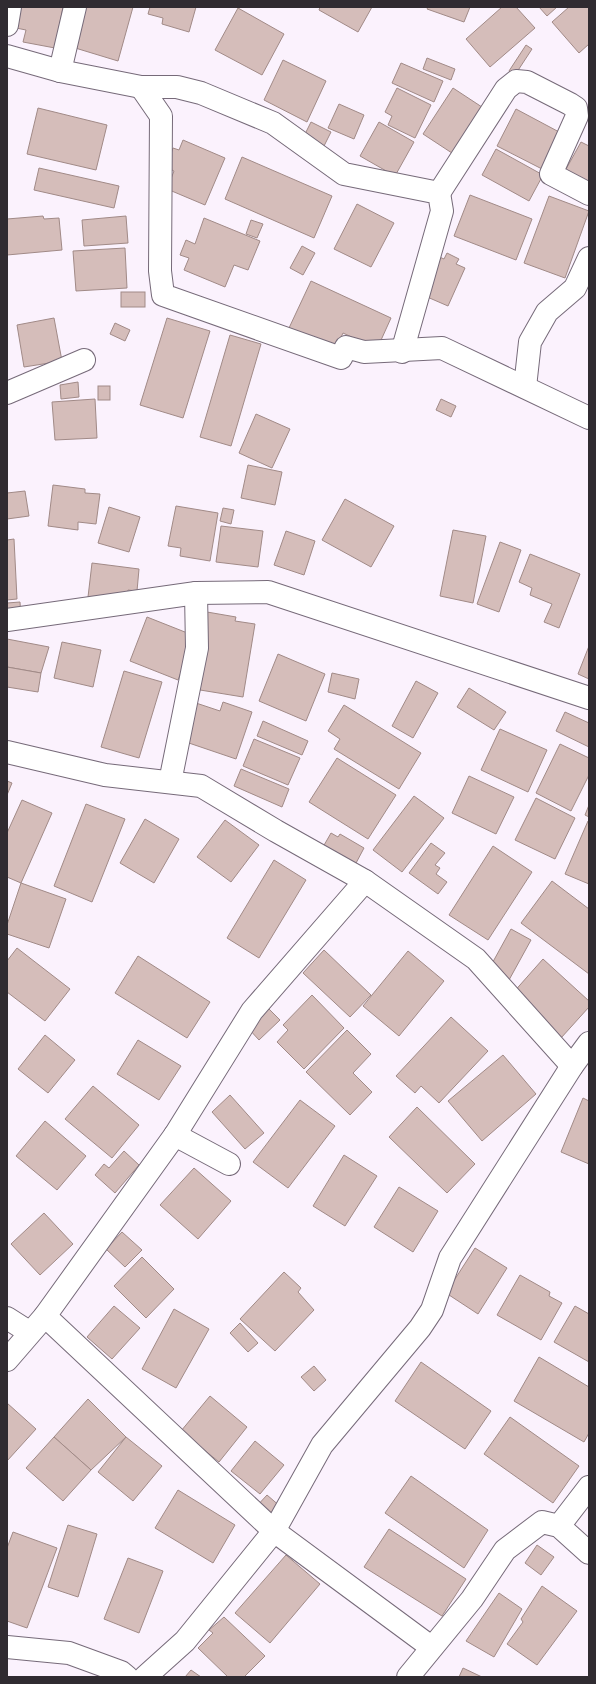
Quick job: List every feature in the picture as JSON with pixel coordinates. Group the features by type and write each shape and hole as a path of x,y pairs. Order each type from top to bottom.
{"street":[{"path":"7,24 10,7"},
{"path":"60,70 75,7"},
{"path":"7,56 60,70 141,87 177,87 201,93 273,123 344,174 439,193"},
{"path":"402,352 442,211 439,193 506,89 516,81 527,82 576,108 577,116 552,174 589,194"},
{"path":"141,87 161,116 160,271 163,295 341,358 346,347 364,352 402,352 442,348 589,418"},
{"path":"524,387 530,342 547,312 574,288 589,258"},
{"path":"7,393 84,360"},
{"path":"7,620 196,593 268,592 589,698"},
{"path":"170,782 197,648 196,593"},
{"path":"7,752 105,775 201,786 276,831 365,881 476,959 572,1066"},
{"path":"7,1360 45,1316 175,1135 252,1011 365,881"},
{"path":"145,1677 185,1641 274,1531 322,1445 420,1328 432,1310 450,1258 572,1066 589,1043"},
{"path":"175,1135 229,1164"},
{"path":"45,1316 274,1531 432,1647"},
{"path":"7,1318 30,1332"},
{"path":"559,1526 589,1487"},
{"path":"408,1677 472,1599 505,1550 542,1522 559,1526 589,1553"},
{"path":"7,1646 69,1653 121,1672 127,1677"}],"building":[{"path":"15,7 63,7 55,48 23,42 26,30 11,27"},
{"path":"84,7 133,7 118,61 72,47"},
{"path":"150,7 196,7 189,32 162,24 163,18 148,14"},
{"path":"320,7 372,7 358,32 319,10"},
{"path":"428,7 470,7 464,22 427,9"},
{"path":"502,7 516,7 535,28 490,67 466,39"},
{"path":"539,7 557,7 547,16"},
{"path":"569,7 589,7 589,44 579,53 552,22"},
{"path":"238,8 284,34 262,75 215,50"},
{"path":"526,45 532,49 515,75 509,71"},
{"path":"427,58 455,69 451,80 423,69"},
{"path":"283,60 326,81 307,122 264,100"},
{"path":"401,63 443,81 434,102 392,83"},
{"path":"397,88 431,105 415,138 388,125 392,116 385,112"},
{"path":"453,88 488,111 458,157 423,134"},
{"path":"339,104 364,115 354,139 328,128"},
{"path":"38,108 107,125 96,170 27,154"},
{"path":"516,109 561,133 542,169 497,146"},
{"path":"311,122 331,132 322,150 302,140"},
{"path":"379,122 414,142 395,176 360,156"},
{"path":"183,140 225,158 205,205 167,189 174,171 166,167 173,148 179,150"},
{"path":"581,142 589,146 589,185 565,171"},
{"path":"496,149 543,175 529,201 482,175"},
{"path":"242,157 332,196 314,238 225,199"},
{"path":"39,168 119,186 114,208 34,190"},
{"path":"470,195 532,219 516,260 454,236"},
{"path":"549,196 589,211 565,278 524,263"},
{"path":"357,204 394,223 371,267 334,249"},
{"path":"43,216 44,219 59,218 62,250 7,255 7,219"},
{"path":"126,216 128,243 84,246 82,220"},
{"path":"204,218 260,241 248,270 234,265 225,287 184,270 189,258 180,255 186,240 195,244"},
{"path":"251,220 263,224 257,238 246,234"},
{"path":"302,246 315,253 303,275 290,268"},
{"path":"125,248 127,288 76,291 73,251"},
{"path":"447,253 459,259 456,264 465,268 448,306 418,293 435,255 444,259"},
{"path":"311,281 391,318 377,349 343,333 335,350 289,328"},
{"path":"121,292 145,292 145,307 121,307"},
{"path":"54,318 62,361 24,367 17,325"},
{"path":"167,318 210,331 183,418 140,405"},
{"path":"115,323 130,330 125,341 110,334"},
{"path":"230,335 261,344 231,446 200,437"},
{"path":"78,382 79,397 61,399 60,385"},
{"path":"98,386 110,386 110,400 98,400"},
{"path":"95,399 97,438 55,440 52,402"},
{"path":"441,399 456,406 451,417 436,410"},
{"path":"256,414 290,429 272,468 239,453"},
{"path":"248,465 282,472 275,505 241,498"},
{"path":"53,485 85,489 85,493 100,494 96,524 78,522 78,530 48,526"},
{"path":"25,491 29,516 7,519 7,493"},
{"path":"345,499 394,526 371,567 322,540"},
{"path":"176,506 218,513 210,561 180,556 181,548 168,546"},
{"path":"109,507 140,517 129,552 98,543"},
{"path":"223,508 234,510 231,524 220,521"},
{"path":"221,526 263,531 258,567 216,562"},
{"path":"453,530 486,536 473,603 440,596"},
{"path":"286,531 315,541 304,575 274,565"},
{"path":"14,539 17,599 7,600 7,540"},
{"path":"500,542 521,550 499,612 477,604"},
{"path":"530,554 580,574 559,628 544,622 552,604 530,595 532,588 519,582"},
{"path":"92,563 139,569 137,591 128,590 126,601 88,597"},
{"path":"20,602 21,618 7,619 7,603"},
{"path":"207,612 236,617 235,621 255,624 243,697 194,689"},
{"path":"147,617 195,636 178,680 130,661"},
{"path":"7,639 49,647 41,673 7,667"},
{"path":"62,642 101,650 93,687 54,678"},
{"path":"589,646 589,679 578,674"},
{"path":"278,654 325,674 306,721 259,701"},
{"path":"7,667 41,673 38,692 7,687"},
{"path":"124,671 162,682 139,758 101,747"},
{"path":"332,673 359,679 355,699 328,692"},
{"path":"416,681 438,693 413,738 392,726"},
{"path":"469,688 506,712 494,730 457,707"},
{"path":"193,702 220,711 223,702 252,712 236,759 180,740"},
{"path":"344,705 421,753 399,789 334,749 340,739 328,731"},
{"path":"565,712 589,723 589,747 556,731"},
{"path":"263,721 308,741 302,755 257,736"},
{"path":"500,729 547,750 528,792 481,770"},
{"path":"254,739 300,758 288,785 243,766"},
{"path":"560,744 589,758 589,775 571,811 536,793"},
{"path":"337,758 396,795 368,839 309,802"},
{"path":"241,769 289,789 282,807 234,786"},
{"path":"469,776 514,797 496,834 452,813"},
{"path":"7,781 12,783 7,795"},
{"path":"414,796 444,818 402,872 373,850"},
{"path":"536,798 575,818 555,859 515,840"},
{"path":"22,800 52,813 21,883 7,877 7,833"},
{"path":"86,804 125,819 92,902 54,886"},
{"path":"589,805 589,817 585,815"},
{"path":"145,819 179,839 154,883 120,863"},
{"path":"225,820 259,845 231,882 197,857"},
{"path":"588,821 589,822 589,884 565,874"},
{"path":"331,833 338,837 340,834 364,848 355,865 323,847"},
{"path":"431,843 445,853 435,865 440,868 436,874 447,882 438,894 409,873"},
{"path":"493,846 532,872 488,940 449,915"},
{"path":"274,860 306,880 259,958 227,938"},
{"path":"552,881 589,909 589,974 521,923"},
{"path":"21,883 66,899 49,948 7,934 7,925"},
{"path":"511,929 531,940 509,980 489,969"},
{"path":"17,948 70,989 45,1021 7,992 7,961"},
{"path":"324,950 371,995 350,1017 303,973"},
{"path":"408,951 444,981 399,1036 363,1006"},
{"path":"138,956 210,1002 187,1038 115,993"},
{"path":"543,959 589,1001 589,1007 561,1038 512,994"},
{"path":"312,995 344,1028 304,1069 277,1042 288,1030 283,1025"},
{"path":"269,1009 280,1020 259,1040 248,1028"},
{"path":"451,1017 488,1051 439,1103 421,1086 415,1093 396,1076"},
{"path":"347,1030 371,1054 353,1073 372,1092 350,1115 306,1072"},
{"path":"45,1035 75,1060 48,1093 18,1069"},
{"path":"138,1040 181,1066 159,1100 117,1074"},
{"path":"503,1055 536,1094 482,1141 448,1101"},
{"path":"93,1086 139,1125 112,1158 65,1119"},
{"path":"230,1095 264,1133 245,1149 212,1112"},
{"path":"583,1098 589,1101 589,1164 561,1152"},
{"path":"300,1100 335,1126 288,1188 253,1162"},
{"path":"417,1107 475,1164 447,1193 389,1137"},
{"path":"45,1121 86,1156 57,1190 16,1156"},
{"path":"124,1151 139,1165 115,1193 95,1175 104,1164 109,1168"},
{"path":"344,1155 377,1176 345,1226 313,1206"},
{"path":"194,1168 231,1201 198,1239 160,1205"},
{"path":"399,1187 438,1211 413,1252 374,1227"},
{"path":"44,1213 73,1244 40,1275 11,1244"},
{"path":"122,1232 142,1250 125,1267 106,1249"},
{"path":"475,1248 507,1268 478,1314 446,1293"},
{"path":"142,1257 174,1289 146,1318 114,1286"},
{"path":"284,1272 301,1288 298,1292 314,1310 275,1351 240,1319"},
{"path":"520,1275 550,1292 549,1296 562,1303 541,1340 497,1315"},
{"path":"114,1306 140,1328 112,1359 87,1337"},
{"path":"575,1306 589,1314 589,1362 554,1342"},
{"path":"174,1309 209,1329 176,1388 142,1369"},
{"path":"240,1323 258,1343 248,1352 230,1333"},
{"path":"539,1357 589,1387 589,1433 584,1442 514,1401"},
{"path":"421,1362 491,1411 465,1449 395,1401"},
{"path":"314,1366 326,1380 314,1391 301,1377"},
{"path":"210,1396 247,1427 219,1462 181,1431"},
{"path":"88,1399 126,1437 91,1470 54,1437"},
{"path":"7,1403 36,1429 7,1461"},
{"path":"510,1417 579,1466 553,1503 484,1454"},
{"path":"54,1437 91,1470 63,1501 26,1468"},
{"path":"126,1437 162,1466 133,1501 98,1472"},
{"path":"255,1441 284,1465 260,1494 231,1471"},
{"path":"411,1476 488,1530 464,1568 385,1513"},
{"path":"178,1490 235,1525 213,1563 155,1528"},
{"path":"267,1495 281,1507 270,1521 255,1508"},
{"path":"68,1525 97,1534 78,1597 48,1587"},
{"path":"389,1529 466,1579 442,1616 364,1567"},
{"path":"13,1532 57,1548 27,1628 7,1621 7,1548"},
{"path":"537,1545 554,1557 541,1575 525,1563"},
{"path":"286,1555 320,1584 270,1643 235,1613"},
{"path":"128,1558 163,1571 139,1633 104,1619"},
{"path":"542,1586 577,1611 537,1665 507,1644 523,1622 521,1619"},
{"path":"499,1593 522,1609 494,1657 466,1641"},
{"path":"224,1617 265,1656 244,1677 228,1677 198,1648 213,1633 209,1630"},
{"path":"463,1668 482,1677 459,1677"},
{"path":"191,1670 201,1677 185,1677"}]}
